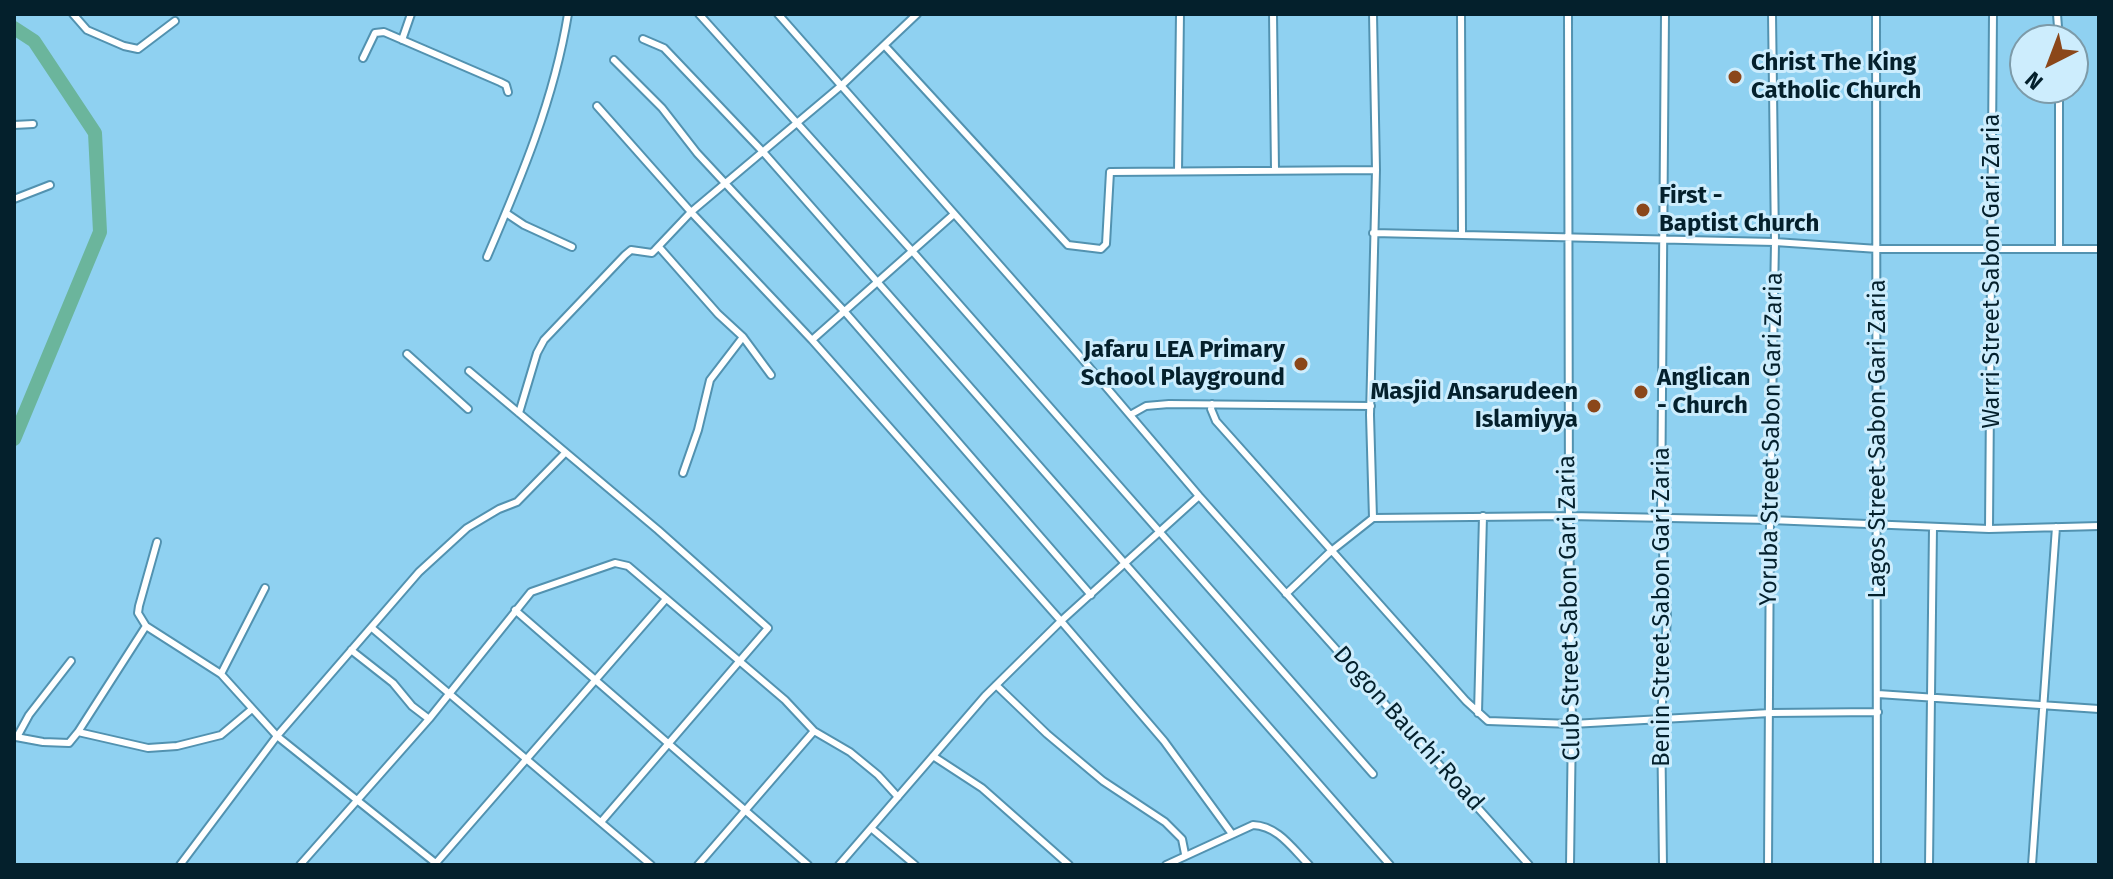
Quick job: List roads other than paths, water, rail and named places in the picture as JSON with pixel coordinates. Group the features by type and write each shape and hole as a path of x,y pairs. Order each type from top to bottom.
{"street":[{"path":"73,14 87,30 131,48 142,47 175,21"},
{"path":"402,40 411,14"},
{"path":"487,257 538,133 568,14"},
{"path":"699,14 1373,774"},
{"name":"Dogon Bauchi Road","path":"778,14 1199,496 1529,865"},
{"path":"519,413 537,353 553,328 625,255 638,249 652,253 691,212 842,85 917,14"},
{"path":"1178,171 1180,14"},
{"path":"1273,14 1275,170"},
{"path":"1373,14 1376,170 1371,406 1373,518"},
{"path":"1461,14 1462,233"},
{"name":"Club Street Sabon Gari Zaria","path":"1568,14 1570,865"},
{"name":"Benin Street Sabon Gari Zaria","path":"1663,865 1661,719 1667,617 1661,519 1665,14"},
{"name":"Yoruba Street Sabon Gari Zaria","path":"1768,865 1775,242 1772,14"},
{"name":"Lagos Street Sabon Gari Zaria","path":"1876,14 1877,865"},
{"name":"Warri Street Sabon Gari Zaria","path":"1989,529 1993,14"},
{"path":"363,58 377,31 500,82 506,85 508,92"},
{"path":"643,39 664,48 764,153 1390,865"},
{"path":"885,46 1073,248 1101,249 1106,244 1110,172 1376,170"},
{"path":"614,60 662,108 697,153 845,312 1091,595"},
{"path":"2059,104 2059,249"},
{"path":"597,106 691,212 812,340 1061,621 1164,741 1232,834"},
{"path":"14,125 33,124"},
{"path":"14,199 50,185"},
{"path":"506,213 524,225 572,247"},
{"path":"812,340 954,214"},
{"path":"1373,233 1775,242 1878,249 2099,249"},
{"path":"659,247 718,314 743,337 771,375"},
{"path":"683,473 698,430 710,380 743,337"},
{"path":"407,354 468,409"},
{"path":"469,371 769,626 601,822"},
{"path":"1130,415 1139,408 1157,404 1371,406"},
{"path":"1212,404 1216,421 1330,552 1488,721 1572,724 1770,713 1878,712"},
{"path":"180,865 277,736 419,572 448,544 484,517 517,502 565,453"},
{"path":"839,865 996,685 1061,621 1199,496"},
{"path":"1478,713 1483,516"},
{"path":"1286,594 1330,552 1373,518 1569,516 1989,529 2099,526"},
{"path":"1929,865 1933,527"},
{"path":"2032,865 2056,527"},
{"path":"157,542 138,613 146,626 221,674 277,736 437,864 666,599"},
{"path":"300,865 429,719 534,589 615,563 628,566 785,700 814,731 850,752 898,797"},
{"path":"221,674 265,588"},
{"path":"515,610 808,865"},
{"path":"71,661 16,736 43,742 69,743 146,626"},
{"path":"372,628 651,865"},
{"path":"351,650 393,683 412,706 429,719"},
{"path":"996,685 1047,734 1103,781 1165,822 1182,839 1185,854"},
{"path":"1878,694 2099,709"},
{"path":"78,732 148,748 177,746 221,735 252,709"},
{"path":"698,865 814,731"},
{"path":"933,756 982,788 1069,865"},
{"path":"1166,865 1253,825 1263,825 1274,830 1309,865"},
{"path":"871,828 915,865"}],"waterway":[{"path":"14,28 34,41 95,133 100,232 14,439"}],"place":[{"name":"Christ The King Catholic Church","path":"1735,77"},
{"name":"First - Baptist Church","path":"1643,210"},
{"name":"Jafaru LEA Primary School Playground","path":"1301,364"},
{"name":"Anglican - Church","path":"1641,392"},
{"name":"Masjid Ansarudeen Islamiyya","path":"1594,406"}]}
